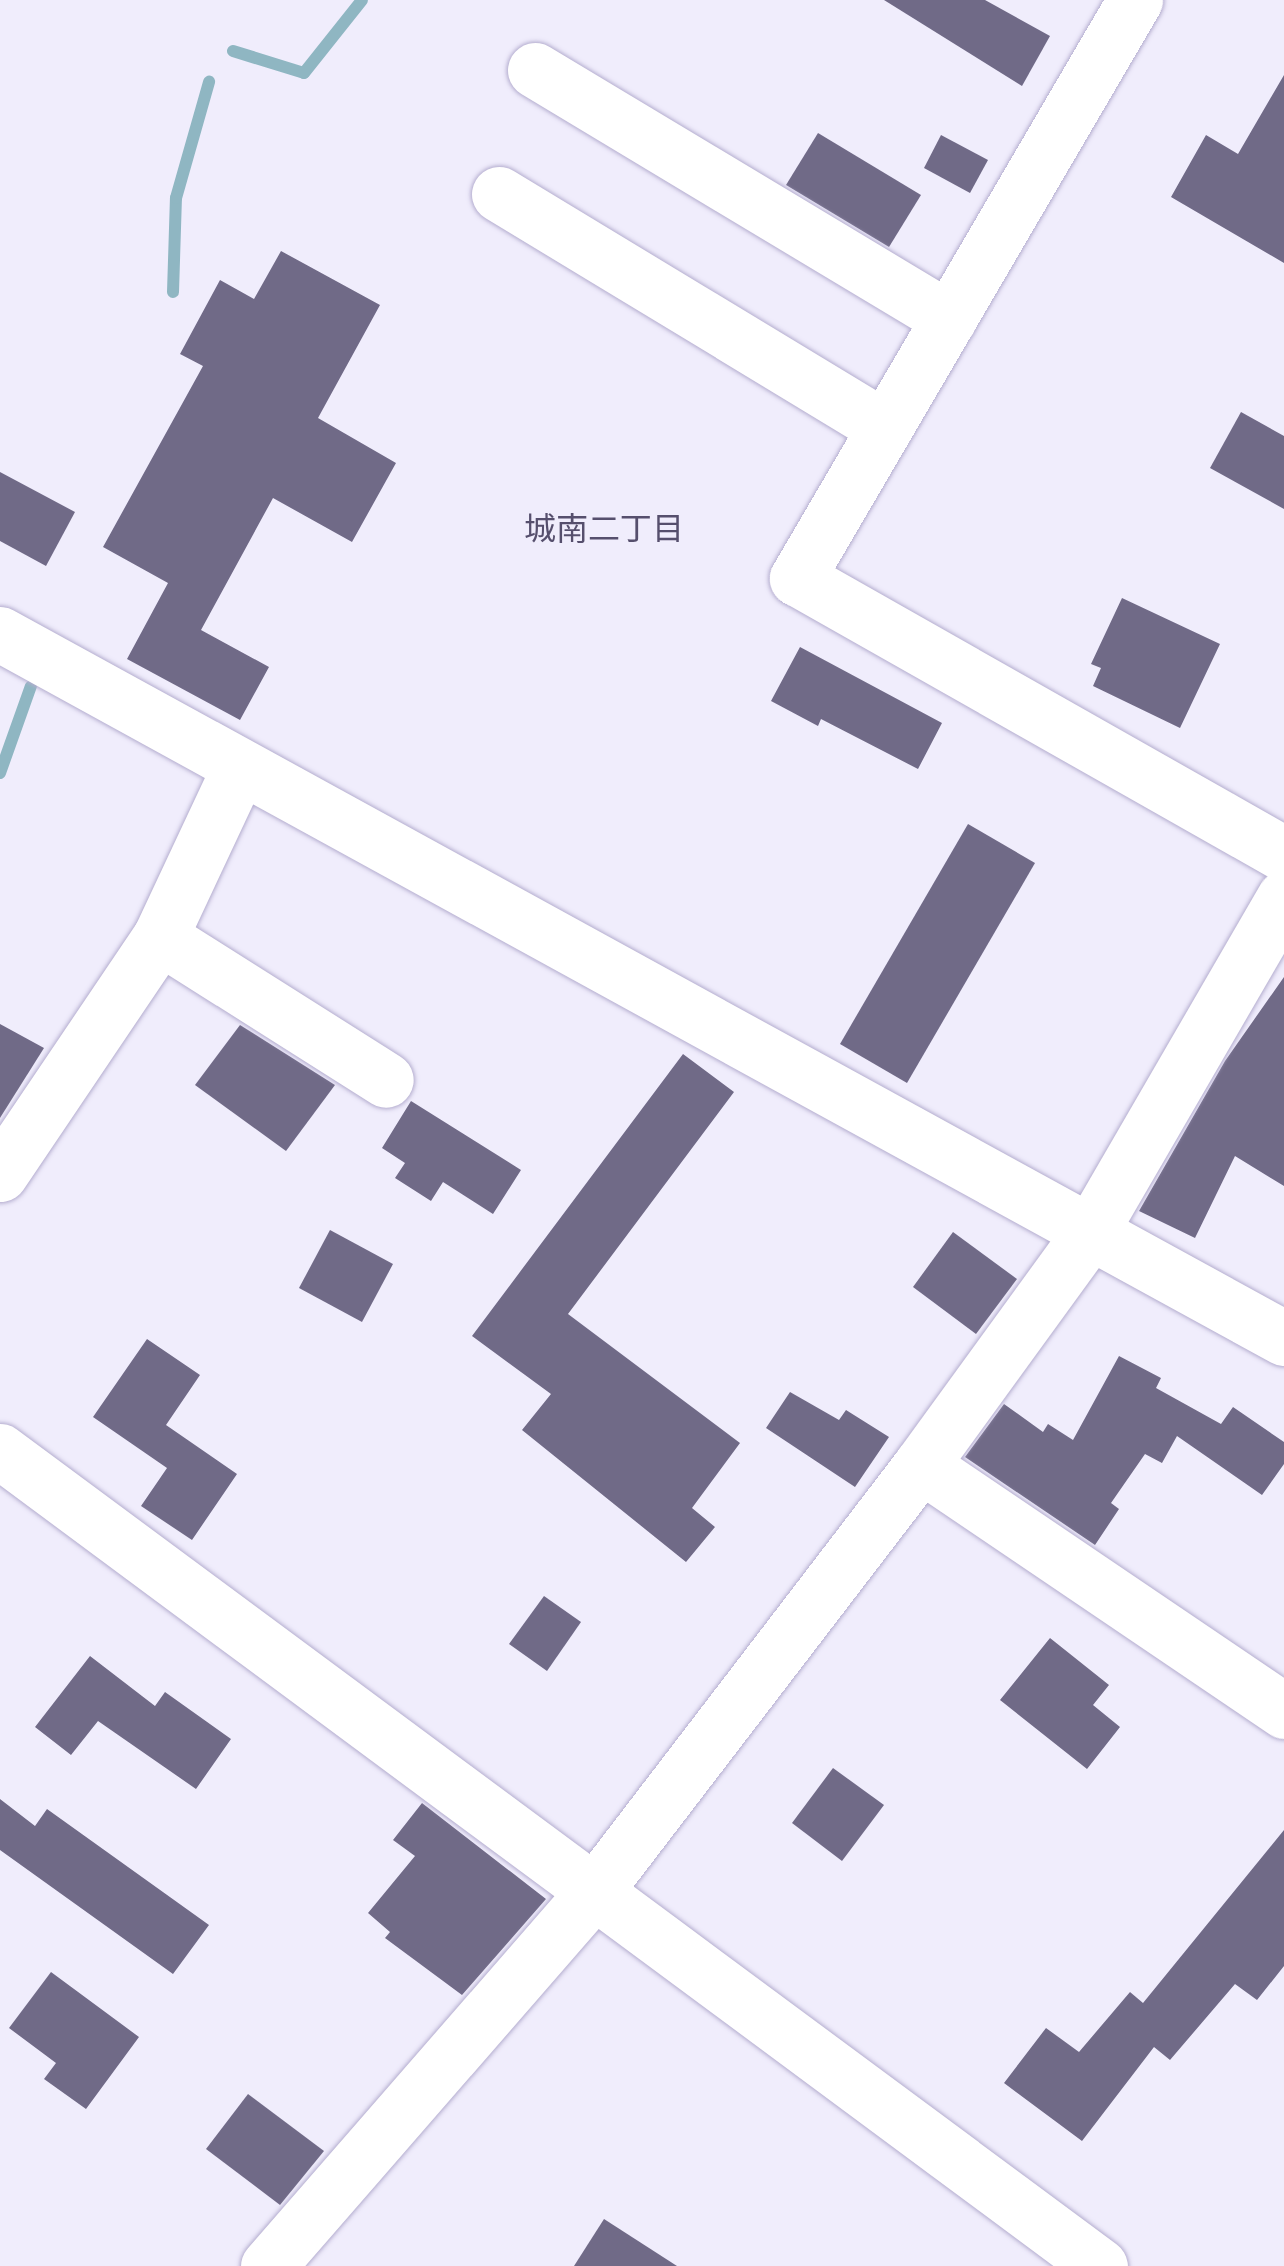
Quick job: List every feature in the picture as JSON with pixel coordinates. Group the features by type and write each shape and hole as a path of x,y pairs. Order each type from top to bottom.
{"street":[{"path":"1135,0 798,578 1284,854"},
{"path":"534,70 949,319"},
{"path":"500,194 885,428"},
{"path":"0,634 1284,1338"},
{"path":"0,1174 160,937 239,768"},
{"path":"268,2266 597,1888 921,1465 1090,1234 1284,897"},
{"path":"160,937 386,1080"},
{"path":"0,1452 597,1888 1100,2266"},
{"path":"921,1465 1284,1711"}],"building":[{"path":"884,0 985,0 1050,36 1022,86"},
{"path":"1284,75 1284,263 1171,197 1206,135 1238,154"},
{"path":"818,133 921,195 889,247 786,185"},
{"path":"941,135 988,160 970,193 924,168"},
{"path":"281,251 380,305 318,418 396,463 352,542 273,498 201,630 269,667 240,720 127,659 168,583 103,547 203,366 180,354 220,280 254,299"},
{"path":"1241,412 1284,436 1284,509 1210,468"},
{"path":"0,472 75,512 46,566 0,541"},
{"path":"1122,598 1220,644 1180,728 1093,686 1101,668 1091,664"},
{"path":"800,647 942,723 918,769 821,719 818,726 771,701"},
{"path":"968,824 1035,863 907,1083 840,1044"},
{"path":"1284,977 1284,1186 1235,1156 1195,1238 1139,1211 1225,1061"},
{"path":"0,1024 44,1048 0,1118"},
{"path":"240,1025 335,1085 286,1151 195,1085"},
{"path":"683,1054 734,1092 568,1314 740,1443 692,1508 715,1527 686,1562 522,1430 551,1394 472,1336"},
{"path":"411,1101 521,1170 493,1214 443,1182 431,1201 395,1178 405,1163 382,1148"},
{"path":"330,1230 393,1264 362,1322 299,1288"},
{"path":"953,1232 1017,1279 976,1334 913,1287"},
{"path":"147,1339 200,1375 166,1425 237,1474 192,1540 141,1506 167,1468 93,1417"},
{"path":"1119,1356 1161,1378 1156,1388 1221,1424 1233,1407 1284,1442 1284,1464 1262,1495 1177,1436 1162,1463 1145,1454 1111,1503 1119,1509 1095,1545 965,1457 1004,1404 1043,1432 1048,1424 1073,1440"},
{"path":"790,1392 839,1420 846,1410 889,1437 855,1487 766,1428"},
{"path":"544,1596 581,1622 547,1671 509,1644"},
{"path":"1050,1638 1109,1685 1093,1705 1120,1727 1087,1769 1000,1700"},
{"path":"90,1656 155,1706 165,1692 231,1739 196,1789 98,1721 71,1755 35,1727"},
{"path":"833,1768 884,1805 842,1861 792,1823"},
{"path":"0,1799 35,1826 47,1809 209,1925 173,1974 0,1850"},
{"path":"422,1803 546,1899 462,1995 385,1938 390,1932 368,1913 415,1856 393,1840"},
{"path":"1284,1830 1284,1966 1257,2000 1235,1984 1170,2060 1154,2047 1082,2141 1004,2083 1046,2028 1079,2052 1130,1992 1143,2003"},
{"path":"51,1972 139,2037 86,2109 44,2079 56,2063 9,2028"},
{"path":"248,2094 324,2151 280,2205 206,2149"},
{"path":"604,2219 677,2266 574,2266"}],"waterway":[{"path":"233,51 304,73 362,0"},
{"path":"173,292 176,198 209,82"},
{"path":"0,773 31,686"}],"district":[{"name":"城南二丁目","path":"604,528"}]}
